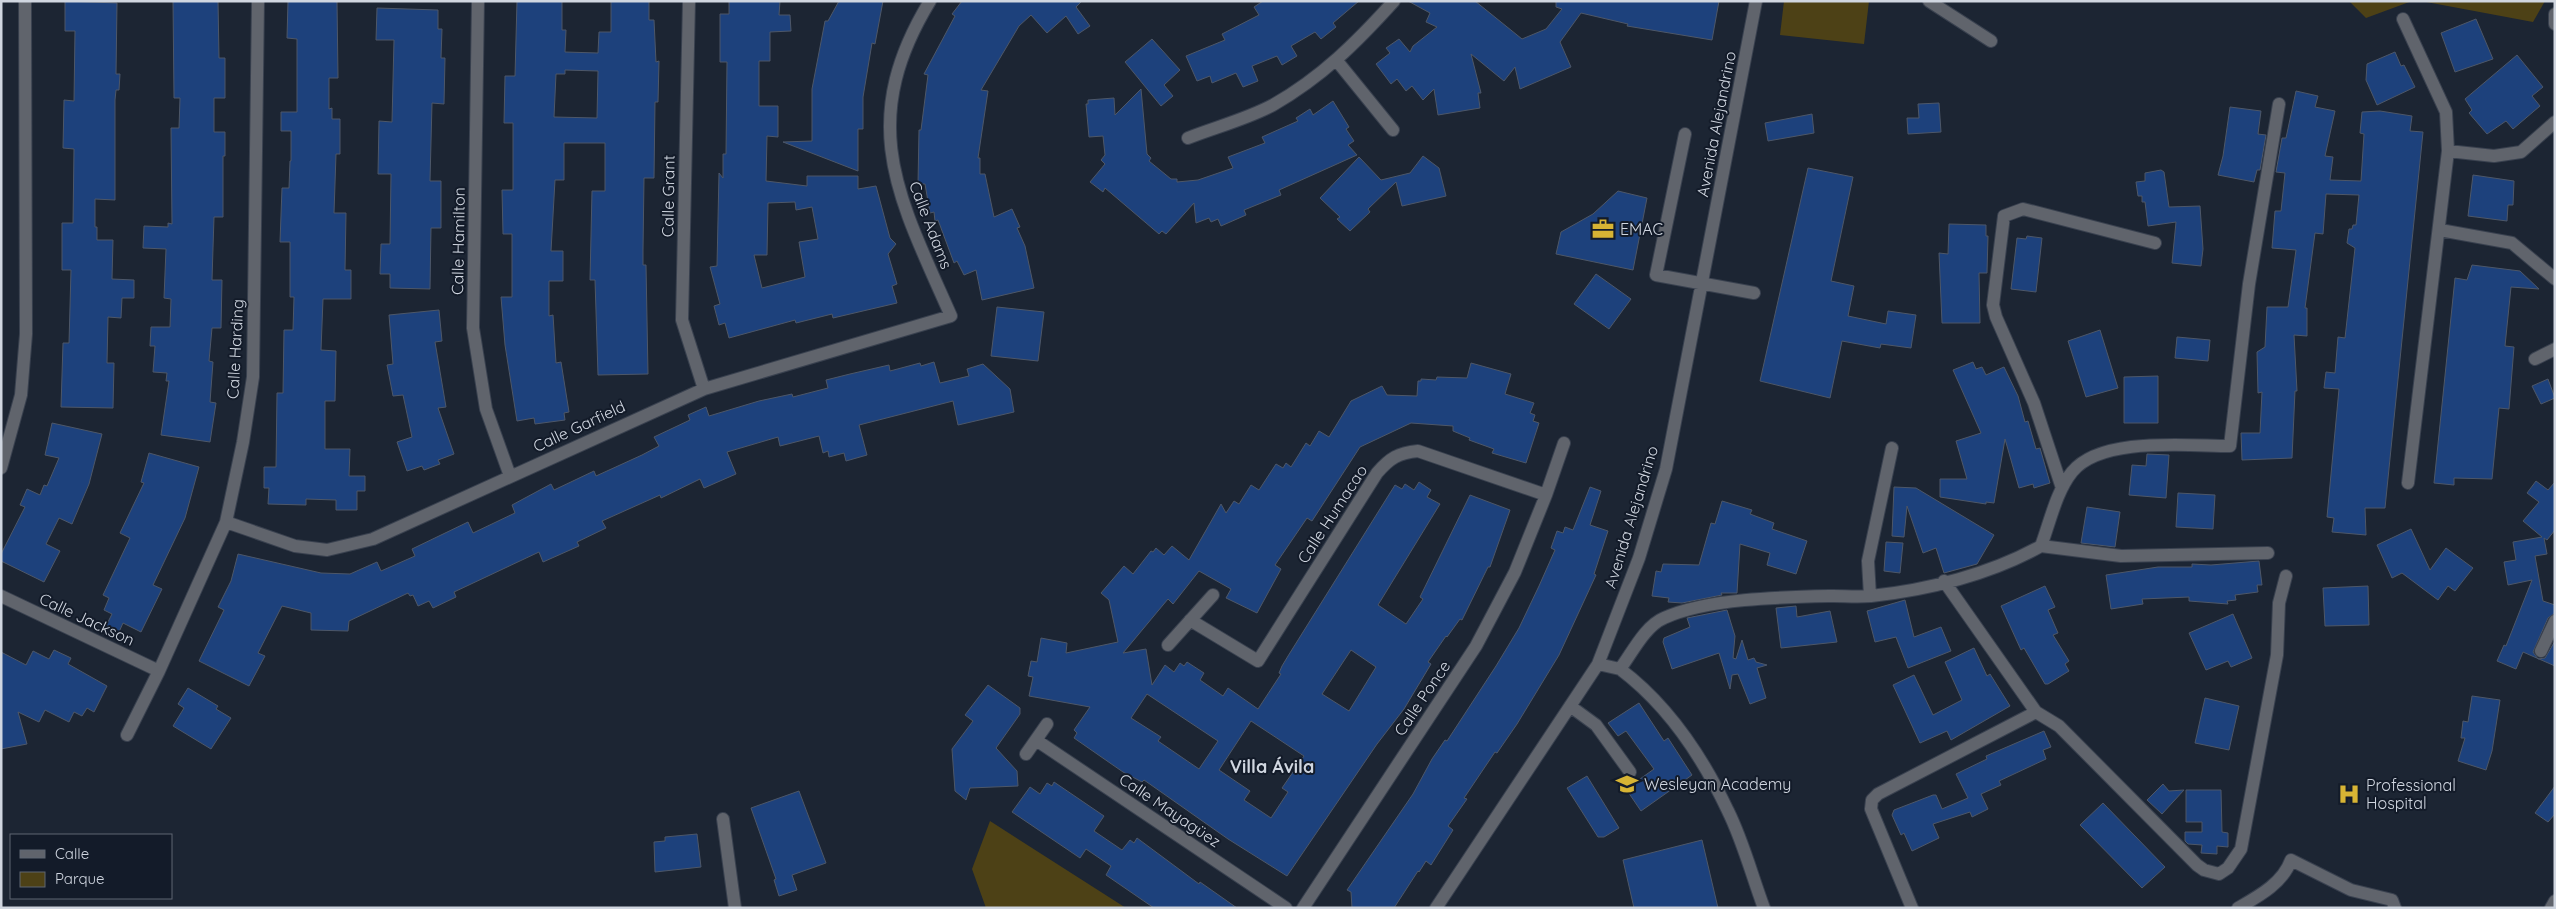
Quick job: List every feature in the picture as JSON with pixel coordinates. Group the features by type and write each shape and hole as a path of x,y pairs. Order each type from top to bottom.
{"street":[{"path":"1,468 21,395 24,362 26,97 24,1"},
{"name":"Calle Harding","path":"127,735 159,671 226,522 243,442 253,377 258,1"},
{"name":"Calle Hamilton","path":"478,1 473,328 486,409 510,476"},
{"name":"Calle Grant","path":"689,1 682,320 704,389"},
{"name":"Calle Adams","path":"930,1 912,31 898,70 891,102 889,134 894,176 905,213 951,316"},
{"path":"1188,138 1272,106 1337,61 1394,1"},
{"name":"Avenida Alejandrino","path":"1436,908 1598,664 1639,558 1666,469 1756,1"},
{"path":"1930,2 1991,41"},
{"path":"2555,14 2555,24"},
{"path":"2403,19 2446,112 2448,151 2440,230 2408,483"},
{"path":"1337,61 1393,130"},
{"path":"2041,546 2062,488 2079,465 2091,457 2112,450 2144,446 2230,446 2249,284 2279,104"},
{"path":"2448,151 2494,156 2521,152 2555,122"},
{"path":"1685,134 1656,275 1754,293"},
{"path":"2062,488 2034,404 1996,317 1993,305 2004,216 2023,209 2155,244"},
{"path":"2440,230 2512,244 2555,279"},
{"name":"Calle Garfield","path":"226,522 295,546 327,550 373,539 704,389 951,316"},
{"path":"2536,359 2555,349"},
{"name":"Calle Ponce","path":"1303,908 1476,646 1515,572 1546,495 1564,443"},
{"path":"1870,596 1868,561 1892,448"},
{"name":"Calle Humacao","path":"1190,620 1258,661 1377,473 1389,459 1402,452 1418,451 1546,495"},
{"path":"1620,669 1653,626 1663,618 1742,601 1793,597 1870,596 1944,582 1999,566 2041,546 2121,556 2268,553"},
{"path":"1944,582 2036,712 2059,726 2197,866 2211,873 2219,874 2233,862 2242,841 2277,655 2279,603 2286,576"},
{"path":"1168,645 1213,595"},
{"name":"Calle Jackson","path":"1,596 159,671"},
{"path":"2540,651 2555,621"},
{"path":"1598,664 1620,669 1644,687 1701,758 1729,812 1764,908"},
{"path":"1570,706 1596,725 1630,772"},
{"path":"1912,908 1871,809 1872,800 1878,794 2036,712"},
{"path":"1026,754 1047,724"},
{"name":"Calle Mayagüez","path":"1036,740 1286,908"},
{"path":"723,819 735,908"},
{"path":"2238,908 2274,884 2287,871 2291,860 2351,890 2385,896 2392,900 2395,908"},
{"path":"2551,908 2555,901"}],"green space":[{"path":"1784,1 1869,1 1864,44 1780,35"},
{"path":"2349,1 2412,1 2366,18"},
{"path":"2421,1 2545,1 2533,22"},
{"path":"990,821 1126,908 986,908 972,869"}],"building":[{"path":"65,1 117,3 116,74 120,74 119,90 116,90 115,100 115,200 95,199 97,240 113,240 112,279 134,280 134,298 122,298 121,318 108,317 107,363 114,363 113,408 61,407 63,343 69,343 71,270 62,270 62,223 73,223 74,149 63,148 64,100 74,101 75,31 65,31"},
{"path":"173,1 218,1 219,58 225,58 225,98 214,98 214,132 225,132 225,156 223,156 223,217 214,217 212,280 222,280 221,328 212,328 209,361 213,362 210,402 216,403 210,442 161,435 169,381 166,381 167,373 153,372 155,346 150,346 151,327 170,327 171,299 164,298 166,249 143,248 144,226 168,227 168,223 172,224 171,128 179,128 180,98 174,98"},
{"path":"288,1 337,1 338,78 329,78 329,109 332,108 332,119 340,119 340,154 336,154 334,213 346,213 345,270 351,270 351,299 323,299 321,350 336,351 335,401 325,401 325,449 350,449 349,476 365,476 365,491 357,491 357,510 336,510 336,500 306,499 306,505 268,504 269,488 264,488 264,467 276,467 277,393 283,393 284,330 293,330 294,297 290,297 290,242 280,242 282,188 289,188 291,161 291,131 281,131 281,112 297,112 297,39 287,38"},
{"path":"517,1 562,1 562,30 566,30 565,52 598,53 599,32 611,32 611,1 649,1 649,20 654,20 656,62 659,61 658,102 655,102 654,178 644,178 643,265 646,265 648,374 598,375 595,280 590,280 592,191 605,191 605,143 564,143 564,180 555,180 551,251 563,251 563,281 549,281 549,316 553,315 556,363 561,362 569,412 564,413 565,420 535,424 534,418 517,421 505,345 501,297 512,297 512,234 503,234 502,190 513,190 513,123 504,123 505,76 515,76","holes":["565,70 598,71 597,118 554,117 556,74 565,74"]},
{"path":"729,1 780,1 779,15 790,15 791,31 770,32 770,61 759,61 759,106 778,106 778,137 767,136 766,181 807,186 807,176 858,176 858,189 876,186 890,238 896,244 888,254 897,284 892,286 897,303 833,318 832,314 796,323 795,320 729,338 725,323 719,325 714,306 720,304 710,267 717,266 719,173 723,178 723,154 726,154 727,62 720,62 720,14 729,14","holes":["795,202 796,210 812,207 818,239 799,242 805,277 762,288 754,255 767,255 768,203"]},
{"path":"839,1 883,1 875,44 872,43 863,97 863,129 858,129 858,171 783,142 812,141 812,89 825,21 828,21"},
{"path":"962,1 1082,1 1076,7 1090,26 1078,34 1066,16 1047,33 1031,15 1019,26 981,90 988,91 978,158 980,158 980,174 985,174 994,217 1012,209 1020,227 1017,228 1025,246 1034,288 982,300 976,270 964,275 957,261 954,263 938,220 935,221 934,212 930,213 925,184 918,184 919,130 921,130 928,75 924,74 955,16 952,14"},
{"path":"1263,1 1359,1 1333,23 1336,27 1321,39 1315,32 1291,46 1297,56 1282,65 1277,56 1252,66 1258,81 1243,87 1236,73 1212,83 1210,76 1197,81 1186,56 1225,40 1222,34 1259,15 1254,7"},
{"path":"1408,1 1475,1 1522,39 1546,29 1562,9 1556,7 1556,1 1719,1 1712,40 1627,26 1628,24 1581,13 1560,42 1571,67 1520,89 1515,67 1504,81 1471,54 1481,93 1478,93 1480,108 1438,115 1434,89 1423,100 1412,86 1406,91 1397,79 1391,84 1376,64 1390,53 1386,48 1399,39 1410,52 1413,46 1437,27 1426,22 1430,13"},
{"path":"377,8 438,10 438,29 442,29 441,58 445,58 444,104 432,103 430,181 441,181 441,228 431,228 430,289 390,288 390,274 380,274 381,244 390,244 391,174 378,174 379,121 392,122 394,40 376,40"},
{"path":"2476,19 2493,59 2455,72 2441,33"},
{"path":"1152,39 1180,70 1164,85 1173,96 1161,106 1125,62"},
{"path":"2395,52 2401,66 2404,65 2415,87 2377,105 2366,80 2367,64"},
{"path":"2517,55 2543,87 2532,96 2540,106 2513,129 2506,121 2487,134 2469,113 2472,110 2465,99"},
{"path":"1141,89 1147,154 1151,158 1149,161 1171,179 1177,179 1177,182 1198,180 1233,168 1228,157 1265,143 1262,137 1298,121 1296,118 1310,109 1313,115 1333,101 1349,127 1346,129 1354,141 1348,145 1357,155 1279,190 1281,195 1244,210 1246,215 1221,226 1218,219 1211,222 1209,218 1196,223 1194,203 1166,234 1162,231 1159,234 1105,188 1103,192 1090,182 1105,164 1101,160 1105,155 1103,136 1089,137 1086,104 1088,104 1088,100 1114,98 1115,115"},
{"path":"2296,91 2318,96 2315,107 2335,111 2325,156 2333,157 2330,180 2361,181 2364,134 2360,133 2362,112 2380,111 2412,116 2410,131 2423,132 2385,508 2365,508 2366,535 2332,532 2334,518 2327,517 2339,389 2324,388 2326,372 2335,373 2338,337 2345,338 2355,248 2347,243 2349,229 2356,225 2359,195 2326,194 2323,234 2315,233 2305,308 2307,308 2307,336 2294,335 2297,391 2295,391 2292,458 2242,460 2241,433 2260,433 2262,392 2258,393 2257,352 2265,347 2267,307 2288,307 2296,250 2272,248 2275,211 2281,211 2285,173 2276,172 2282,138 2286,138"},
{"path":"1939,103 1941,132 1908,134 1907,118 1919,118 1918,104"},
{"path":"2230,107 2261,111 2258,134 2266,135 2260,170 2257,170 2254,182 2218,175 2223,156"},
{"path":"1812,114 1814,133 1768,141 1765,123"},
{"path":"1423,156 1439,168 1446,196 1402,206 1396,182 1368,209 1370,212 1350,231 1337,219 1340,217 1320,198 1359,157 1381,180 1410,173"},
{"path":"1808,168 1853,177 1831,281 1854,286 1848,316 1886,324 1888,311 1916,315 1911,348 1881,344 1880,348 1842,341 1830,398 1760,381"},
{"path":"2161,170 2164,172 2169,207 2200,206 2203,249 2201,266 2172,263 2176,222 2148,226 2145,202 2142,202 2142,196 2138,196 2136,182 2145,181 2145,173"},
{"path":"2473,175 2514,181 2513,205 2508,205 2507,221 2468,216"},
{"name":"EMAC","path":"1618,191 1647,198 1633,270 1556,254 1561,232 1593,214"},
{"path":"1949,224 1986,225 1986,236 1988,236 1987,273 1979,273 1980,323 1942,323 1939,253 1948,254"},
{"path":"2027,236 2042,238 2036,292 2011,289 2017,238 2026,239"},
{"path":"2472,265 2520,271 2539,289 2511,287 2505,346 2514,347 2509,409 2499,408 2492,479 2454,478 2454,485 2434,483 2455,278 2467,280"},
{"path":"1596,274 1631,299 1609,329 1574,304"},
{"path":"997,307 1044,312 1038,361 991,356"},
{"path":"439,310 442,341 435,342 446,407 438,408 454,454 438,460 440,464 424,470 422,466 407,471 397,442 412,437 403,395 393,396 387,365 393,364 389,315"},
{"path":"2100,330 2118,388 2086,397 2068,341"},
{"path":"2177,337 2210,340 2208,361 2175,358"},
{"path":"934,362 940,383 969,376 967,369 983,364 1010,389 1014,412 958,425 953,401 859,425 867,455 846,461 844,453 829,457 828,451 823,453 819,436 780,446 778,437 727,452 736,474 704,488 700,479 661,498 660,495 602,521 606,528 577,542 579,546 543,562 539,552 454,592 456,597 433,608 429,601 418,606 413,595 410,596 408,593 349,621 348,631 311,630 311,613 282,606 258,653 265,656 249,686 199,661 224,610 218,607 231,581 238,554 321,573 350,574 377,562 381,571 415,556 412,549 468,522 473,533 515,513 512,505 551,484 554,490 594,471 596,476 642,455 659,446 654,437 690,420 688,415 706,407 709,416 759,401 792,394 793,397 828,388 826,380 850,374 889,365 890,371 920,363 921,366"},
{"path":"1973,362 1976,369 1982,367 1986,375 2004,367 2018,396 2025,422 2028,421 2036,449 2040,448 2050,483 2034,488 2033,484 2019,488 2005,439 1994,503 1986,502 1986,504 1940,497 1940,479 1967,479 1956,441 1981,433 1953,370"},
{"path":"1471,363 1511,374 1505,394 1534,403 1530,413 1535,415 1533,421 1539,423 1526,463 1492,453 1494,449 1469,440 1470,438 1453,431 1453,426 1411,423 1360,447 1312,521 1307,518 1275,565 1281,569 1257,613 1226,598 1231,589 1199,571 1173,604 1168,599 1123,653 1146,649 1152,685 1165,665 1174,672 1180,663 1184,666 1187,662 1204,673 1200,680 1223,696 1228,688 1258,709 1281,674 1279,673 1288,656 1395,485 1402,489 1405,484 1414,490 1419,482 1431,490 1427,497 1440,504 1378,605 1406,624 1423,599 1420,597 1470,495 1510,510 1490,567 1488,567 1462,620 1460,619 1446,636 1428,662 1431,664 1404,709 1377,744 1287,876 1228,839 1144,780 1142,782 1123,772 1074,738 1077,733 1074,730 1090,707 1029,696 1033,677 1028,676 1031,661 1037,662 1041,638 1067,643 1066,653 1118,642 1109,600 1101,593 1124,566 1133,574 1151,551 1153,552 1156,548 1164,555 1172,546 1189,560 1221,504 1226,513 1234,501 1239,504 1251,485 1259,490 1276,464 1283,468 1286,463 1291,467 1306,443 1310,446 1319,431 1329,437 1351,401 1382,386 1387,395 1417,396 1418,381 1421,381 1421,379 1436,380 1437,377 1467,378","holes":["1351,650 1376,667 1349,711 1322,694","1147,694 1218,741 1199,769 1158,741 1161,737 1131,718","1251,721 1304,756 1282,788 1288,792 1271,818 1244,800 1250,791 1219,770"]},
{"path":"2158,376 2158,423 2124,423 2124,377"},
{"path":"2548,379 2555,398 2541,404 2532,386"},
{"path":"52,423 102,434 89,484 72,524 59,518 46,544 60,551 44,582 1,561 1,554 25,507 20,505 27,489 40,495 44,485 47,486 59,458 45,455"},
{"path":"149,453 199,467 185,518 153,585 162,589 141,632 123,623 119,632 106,626 112,614 104,610 109,598 103,595 130,538 120,533 144,483 141,482"},
{"path":"2147,454 2169,455 2166,498 2129,495 2132,465 2146,466"},
{"path":"2536,481 2548,490 2555,482 2555,530 2547,540 2544,538 2547,554 2535,556 2543,601 2555,605 2555,613 2548,618 2533,652 2538,658 2523,652 2516,669 2497,661 2504,645 2506,646 2532,580 2508,585 2504,562 2516,560 2513,542 2542,537 2523,521 2539,502 2527,493"},
{"path":"1590,487 1601,491 1590,525 1608,531 1594,574 1596,575 1559,655 1517,724 1497,753 1495,752 1464,798 1467,799 1448,826 1453,830 1431,865 1426,861 1394,908 1352,908 1351,892 1347,890 1413,794 1432,759 1445,740 1447,741 1519,628 1555,550 1551,548 1557,531 1563,533 1565,527 1573,530"},
{"path":"1894,487 1916,488 1994,535 1977,564 1944,573 1936,548 1923,553 1907,506 1904,537 1892,536"},
{"path":"2178,493 2215,495 2213,529 2176,527"},
{"path":"1722,501 1752,510 1750,514 1774,523 1772,529 1807,541 1796,574 1767,565 1770,553 1740,544 1737,593 1721,593 1722,595 1682,603 1668,602 1669,598 1652,596 1656,571 1661,572 1663,564 1699,565 1711,523 1715,524"},
{"path":"2087,507 2120,512 2115,547 2081,543"},
{"path":"2411,529 2430,570 2446,548 2473,568 2455,591 2448,586 2438,600 2402,573 2392,578 2377,545"},
{"path":"1886,542 1903,543 1900,573 1884,571"},
{"path":"2259,561 2262,585 2257,585 2258,592 2235,595 2236,600 2227,601 2228,604 2189,601 2189,597 2142,599 2143,604 2111,609 2106,575 2158,567 2192,567 2192,564 2211,565"},
{"path":"2045,586 2055,607 2048,610 2058,633 2053,635 2069,661 2065,664 2069,671 2048,684 2045,684 2024,648 2021,650 2001,606"},
{"path":"2368,586 2369,625 2325,626 2323,588"},
{"path":"1905,600 1914,637 1941,627 1951,651 1908,668 1896,637 1875,642 1867,611"},
{"path":"1796,606 1797,617 1830,611 1837,642 1781,648 1776,608"},
{"path":"1727,610 1735,636 1733,658 1736,659 1742,640 1748,660 1754,658 1756,662 1767,665 1757,668 1766,698 1750,704 1738,674 1732,675 1730,689 1719,653 1672,669 1663,642 1664,638 1690,627 1687,618"},
{"path":"2233,614 2252,658 2231,667 2228,661 2206,670 2189,633"},
{"path":"2555,641 2555,666 2539,659 2545,658"},
{"path":"1974,648 1987,676 1990,674 2010,706 1951,740 1947,731 1920,743 1893,685 1914,675 1933,715 1962,700 1945,662"},
{"path":"54,650 71,658 68,664 107,686 94,712 87,708 82,716 74,712 69,722 45,710 39,722 18,712 27,744 1,749 1,652 26,665 33,651 49,659"},
{"path":"988,685 1020,708 1020,714 996,748 1017,771 1018,786 970,788 966,800 955,791 952,749 973,721 965,715"},
{"path":"188,688 218,706 216,709 231,718 211,749 173,726 184,708 178,704"},
{"path":"2472,696 2500,700 2492,751 2486,770 2458,761 2465,738 2461,738 2463,721 2468,722"},
{"path":"2205,698 2239,706 2229,750 2195,743"},
{"path":"1639,703 1664,741 1668,738 1692,775 1641,811 1626,789 1654,769 1626,731 1618,736 1608,723"},
{"path":"2044,731 2051,747 2043,750 2046,759 1999,781 2001,785 1981,794 1988,809 1972,817 1970,812 1933,824 1939,838 1912,851 1904,833 1901,835 1892,815 1894,810 1933,795 1936,795 1942,809 1968,798 1956,774 1987,759 1986,756"},
{"path":"1587,776 1619,828 1604,837 1598,837 1567,788"},
{"path":"1054,782 1104,816 1094,831 1122,850 1130,840 1134,843 1137,838 1199,884 1200,882 1237,908 1154,908 1106,875 1111,866 1086,849 1080,858 1012,812 1030,787 1040,794 1047,783 1052,786"},
{"path":"2163,784 2169,791 2184,790 2162,814 2147,800"},
{"path":"2555,786 2555,814 2548,822 2535,813"},
{"path":"2186,790 2221,790 2222,832 2228,833 2228,847 2217,846 2217,854 2201,853 2202,845 2188,844 2185,841 2185,832 2202,832 2202,822 2186,822"},
{"path":"799,791 826,863 792,875 797,890 779,896 774,880 776,879 751,808"},
{"path":"2103,803 2165,867 2142,888 2080,825"},
{"path":"697,834 701,867 655,872 654,842 665,841 665,837"},
{"path":"1702,840 1718,908 1634,908 1623,860"}],"place":[{"name":"EMAC","path":"1603,229"},
{"name":"Wesleyan Academy","path":"1627,784"},
{"name":"Professional Hospital","path":"2349,794"}],"district":[{"name":"Villa Ávila","path":"1272,766"}]}
